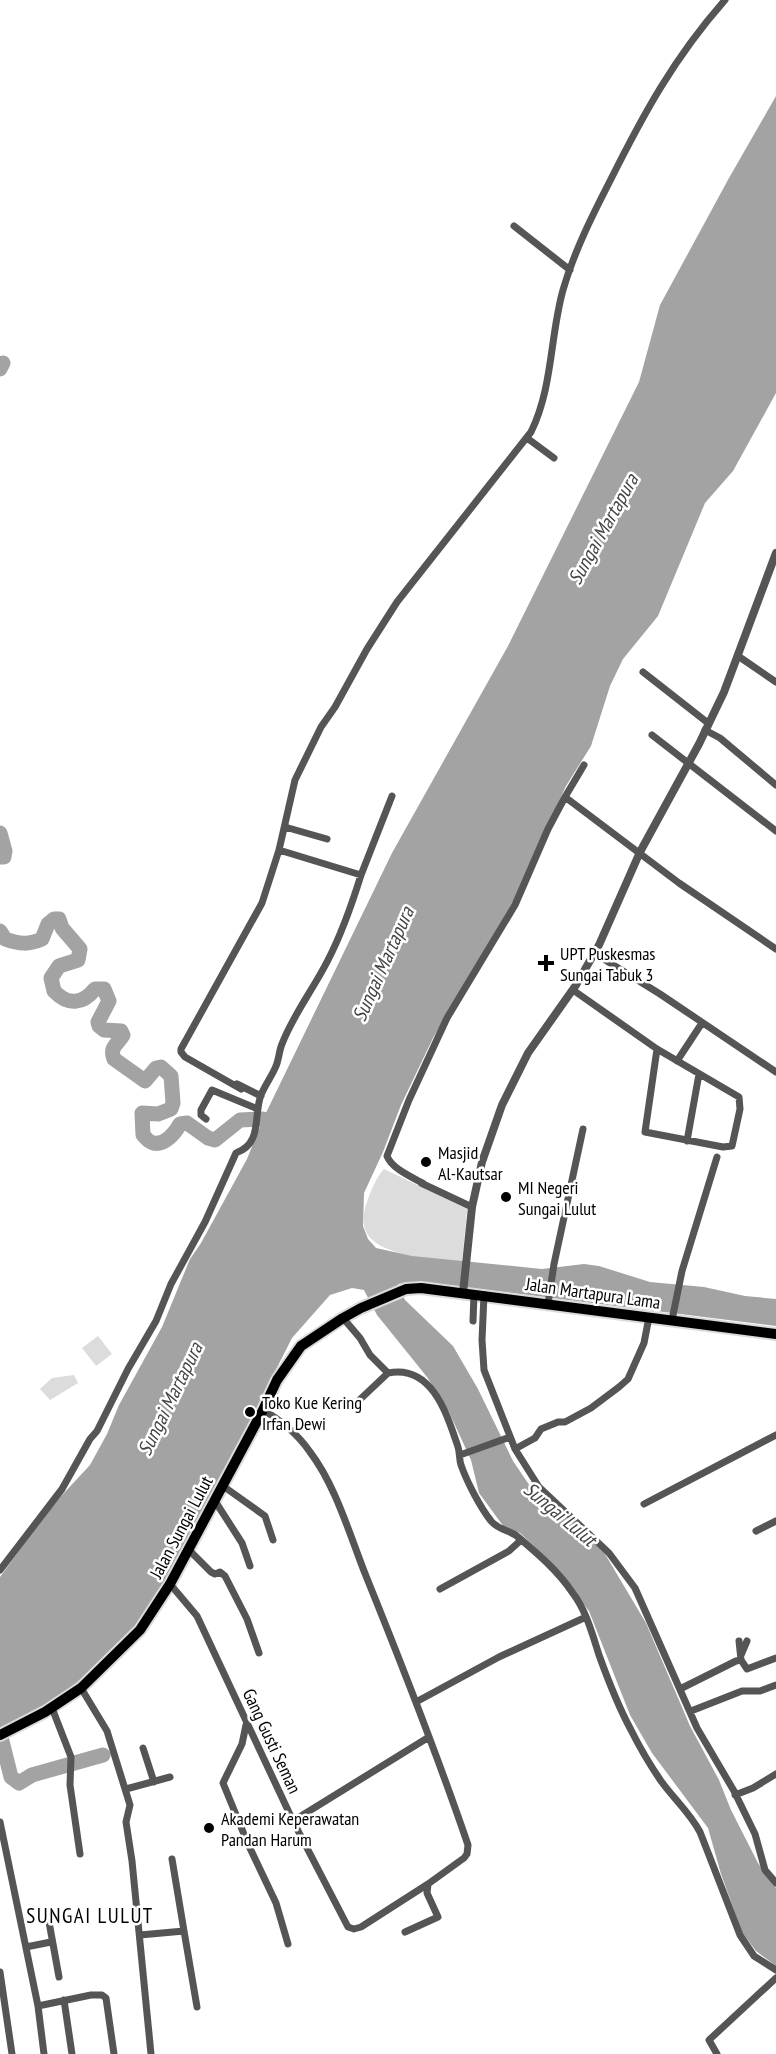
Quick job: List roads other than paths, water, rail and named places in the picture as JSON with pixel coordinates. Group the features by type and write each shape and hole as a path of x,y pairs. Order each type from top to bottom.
{"main road":[{"name":"Jalan Martapura Lama","path":"406,1289 421,1288 548,1302 776,1334"},
{"name":"Jalan Sungai Lulut","path":"4,1734 81,1688 140,1630 189,1550 277,1380 293,1355 312,1338 343,1318 406,1289"}],"street":[{"path":"241,1089 185,1057 181,1049 257,915 279,850 288,803 301,766 321,727 335,707 381,626 495,476 527,438 542,403 563,290 582,238 645,112 680,56 724,0"},
{"path":"514,226 570,270"},
{"path":"527,438 554,458"},
{"path":"473,1321 468,1257 472,1207 485,1153 509,1088 528,1053 573,990 606,931 640,852 724,692 776,553"},
{"path":"738,656 776,682"},
{"path":"643,672 776,785"},
{"path":"652,735 776,831"},
{"path":"424,1184 398,1168 388,1160 387,1156 409,1100 447,1018 515,905 548,829 584,765"},
{"path":"0,1570 62,1489 90,1439 97,1431 128,1369 156,1321 171,1284 204,1222 236,1153 244,1150 252,1142 258,1125 261,1096 276,1067 281,1045 329,959 350,910 392,796"},
{"path":"565,797 679,883 776,949"},
{"path":"285,827 327,838"},
{"path":"279,850 361,875"},
{"path":"594,953 776,1072"},
{"path":"573,990 657,1049 739,1097 740,1106 732,1146 728,1148 687,1141 651,1134 644,1130 657,1049"},
{"path":"677,1061 702,1023"},
{"path":"687,1141 699,1074"},
{"path":"232,1084 261,1096"},
{"path":"206,1119 201,1115 201,1110 212,1090 258,1112"},
{"path":"548,1302 583,1129"},
{"path":"672,1319 680,1282 717,1157"},
{"path":"395,1170 472,1207"},
{"path":"471,1293 482,1340 484,1370 508,1438 539,1487 609,1553 643,1603 697,1728 755,1834 765,1870 776,1883"},
{"path":"514,1449 535,1438 541,1429 558,1422 565,1422 591,1408 620,1387 628,1379 644,1343 649,1317"},
{"path":"343,1318 360,1338 369,1355 388,1372 410,1372 426,1382 440,1403 462,1455 460,1461 467,1478 493,1523 507,1533 516,1535 546,1561 572,1592 586,1617 610,1686 630,1729 662,1781 693,1819 700,1832 740,1935 754,1956 776,1970"},
{"path":"352,1407 388,1372"},
{"path":"263,1410 288,1426 320,1467 416,1702 468,1850 464,1858 428,1884 427,1893 438,1917 405,1932"},
{"path":"644,1504 776,1435"},
{"path":"462,1455 508,1438"},
{"path":"223,1486 265,1516 273,1540"},
{"path":"215,1501 242,1543 250,1566"},
{"path":"756,1531 776,1521"},
{"path":"440,1589 509,1551 521,1540"},
{"path":"189,1550 211,1572 214,1574 220,1572 225,1576 247,1619 259,1653"},
{"name":"Gang Gusti Seman","path":"170,1584 197,1616 293,1821 351,1929 361,1927 428,1884"},
{"path":"416,1702 499,1657 586,1617"},
{"path":"743,1641 741,1659 747,1669 776,1658"},
{"path":"680,1689 741,1659"},
{"path":"691,1711 742,1690 760,1691 776,1685"},
{"path":"81,1688 107,1731 130,1804 126,1822 140,1935 151,2054"},
{"path":"52,1707 71,1757 70,1785 80,1854"},
{"path":"246,1724 242,1744 223,1783 276,1903 288,1944"},
{"path":"293,1821 429,1737"},
{"path":"143,1748 153,1782"},
{"path":"735,1795 753,1788 776,1774"},
{"path":"126,1789 170,1778"},
{"path":"0,1822 38,2006 44,2054"},
{"path":"172,1860 197,2007"},
{"path":"47,1911 59,1977"},
{"path":"140,1935 183,1931"},
{"path":"26,1947 51,1942"},
{"path":"0,1972 12,2054"},
{"path":"717,2054 709,2040 776,1978"},
{"path":"38,2006 91,1995 104,1997 114,2054"},
{"path":"64,2000 72,2054"}],"water":[{"path":"776,96 776,393 733,471 705,503 658,616 623,659 610,686 591,746 566,786 513,902 433,1038 401,1105 364,1193 363,1226 368,1239 376,1248 412,1256 542,1269 584,1264 599,1266 650,1282 704,1287 745,1296 776,1299 776,1326 439,1284 412,1282 398,1284 405,1300 453,1346 478,1389 513,1461 534,1492 569,1520 605,1554 646,1623 690,1726 719,1780 731,1810 758,1863 776,1888 776,1966 756,1951 742,1932 721,1874 708,1828 652,1753 630,1715 589,1611 549,1560 520,1533 504,1527 479,1493 471,1460 449,1412 427,1377 377,1315 364,1290 352,1288 330,1295 292,1338 170,1579 141,1620 112,1654 63,1694 40,1709 0,1728 0,1577 51,1507 90,1465 107,1434 119,1405 162,1327 190,1259 247,1159 263,1119 392,853 508,646 639,382 660,305"}],"waterway":[{"path":"0,369 3,363"},
{"path":"0,833 5,851 4,857 0,857"},
{"path":"0,931 5,939 19,943 33,942 42,939 48,924 54,919 59,919 62,928 80,949 78,960 59,966 51,978 54,991 65,999 75,1001 86,998 95,989 104,989 109,1001 98,1022 99,1026 104,1030 121,1031 123,1035 113,1049 114,1059 145,1081 156,1068 161,1067 171,1076 173,1103 171,1109 158,1114 142,1113 143,1135 149,1141 160,1143 172,1135 180,1124 187,1123 208,1138 215,1140 240,1120 263,1119 281,1126"},
{"path":"0,1733 11,1777 19,1783 32,1775 103,1755"}],"place":[{"name":"UPT Puskesmas Sungai Tabuk 3","path":"546,963"},
{"name":"Masjid Al-Kautsar","path":"426,1162"},
{"name":"MI Negeri Sungai Lulut","path":"506,1197"},
{"name":"Toko Kue Kering Irfan Dewi","path":"250,1412"},
{"name":"Akademi Keperawatan Pandan Harum","path":"209,1828"}],"district":[{"name":"SUNGAI LULUT","path":"90,1915"}],"water label":[{"name":"Sungai Martapura","path":"603,529"},
{"name":"Sungai Martapura","path":"383,964"},
{"name":"Sungai Martapura","path":"170,1399"},
{"name":"Sungai Lulut","path":"560,1514"}]}
